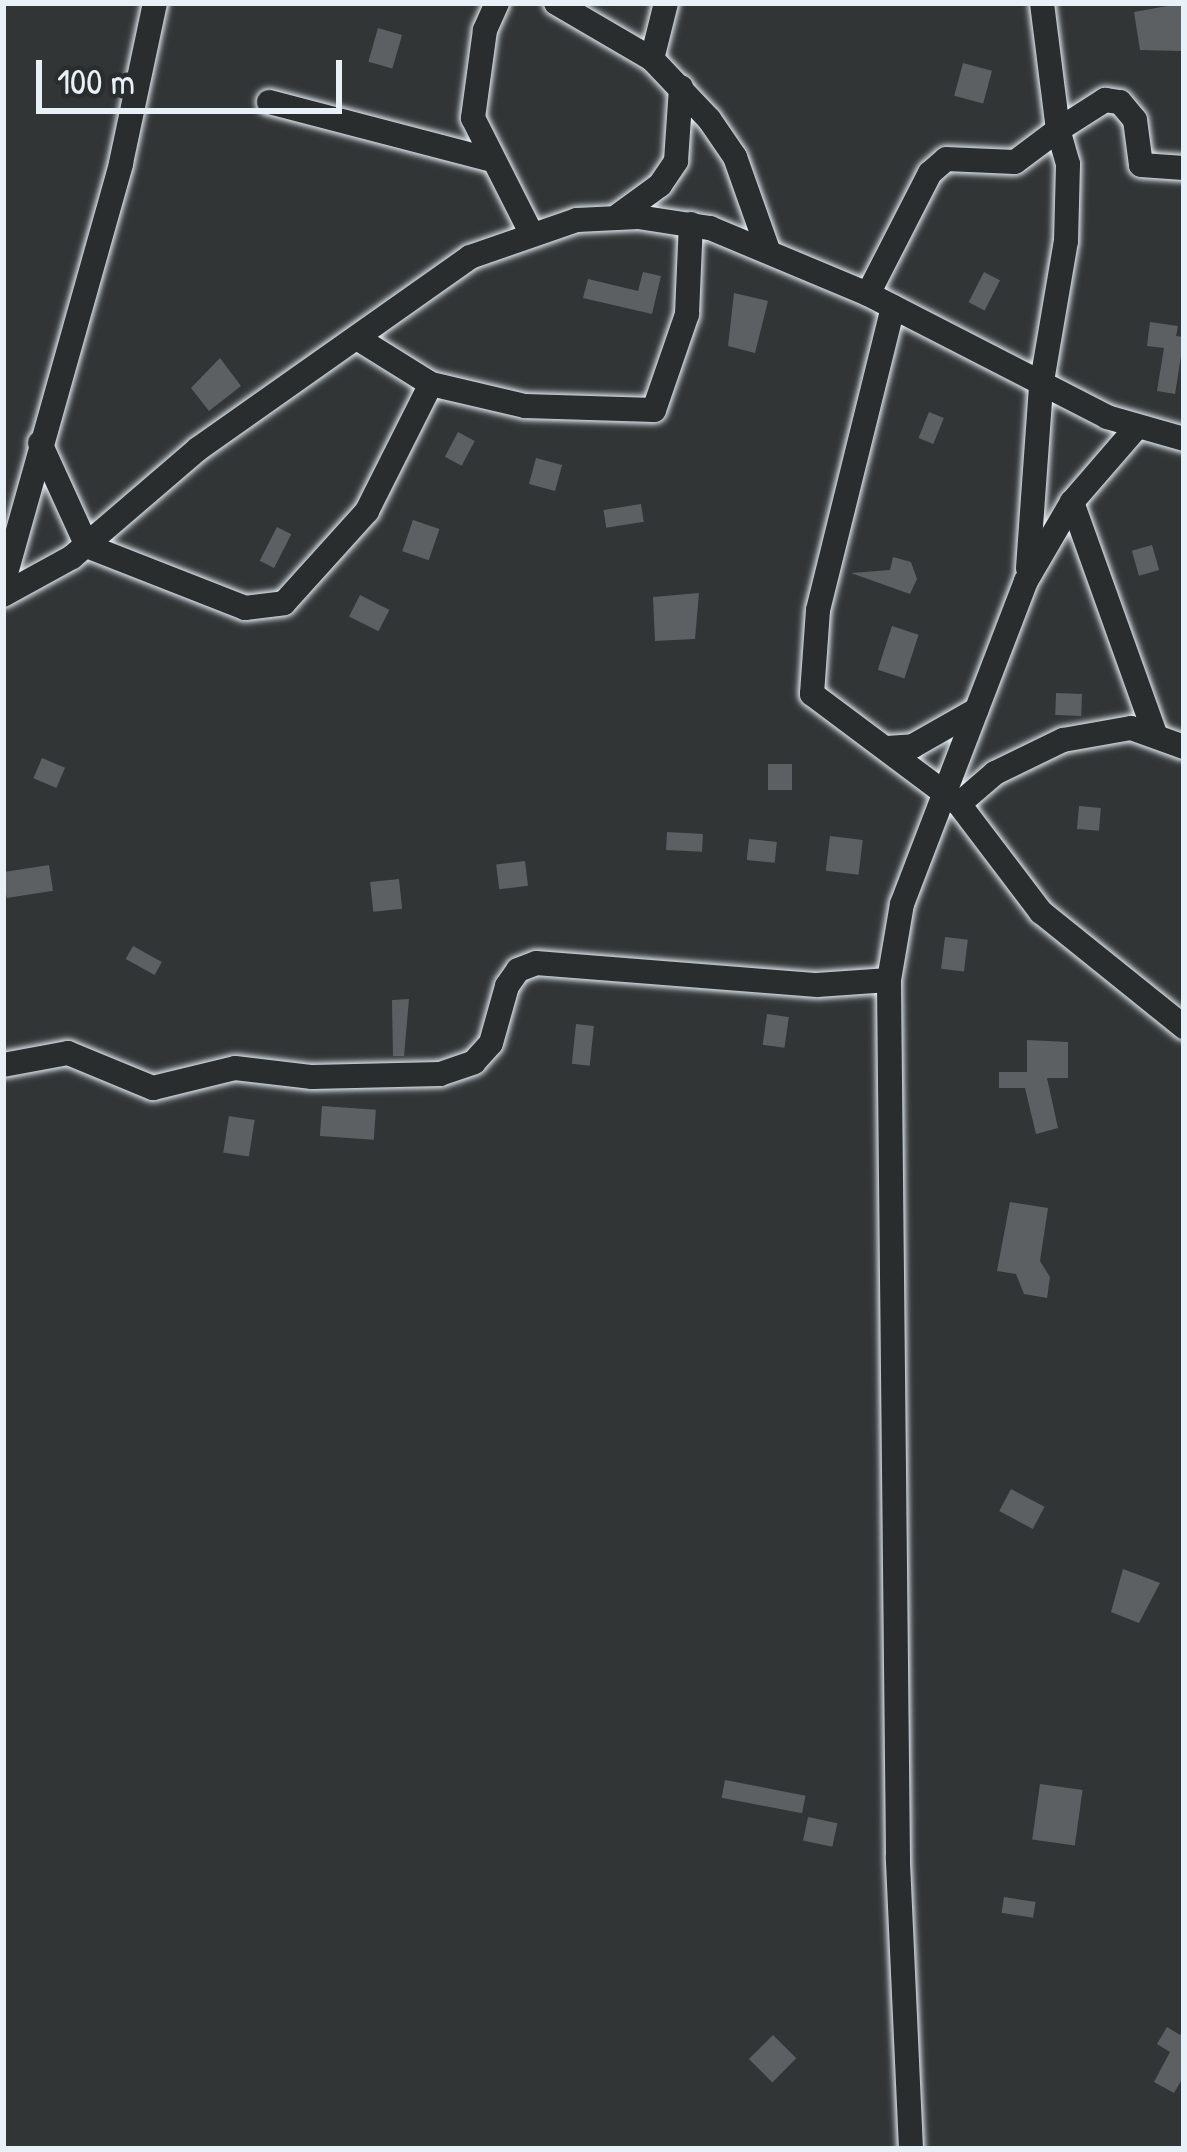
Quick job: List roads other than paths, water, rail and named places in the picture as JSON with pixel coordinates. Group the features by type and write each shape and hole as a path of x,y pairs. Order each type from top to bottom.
{"street":[{"path":"3,584 121,163 155,3"},
{"path":"497,3 485,30 473,118 531,233"},
{"path":"556,3 652,58 681,87 735,157 768,250"},
{"path":"652,58 666,3"},
{"path":"1026,581 1041,387 1066,241 1068,164 1058,130 1042,3"},
{"path":"616,216 660,185 676,160 681,87"},
{"path":"868,294 930,172 946,159 1015,162 1105,100 1120,102 1135,120 1141,165 1184,167"},
{"path":"268,102 491,160"},
{"path":"3,595 86,546 198,449 470,257 531,233 616,216 691,224 768,250 868,294 1041,387 1136,428 1184,440"},
{"path":"358,338 431,384 525,406 654,410 687,314 691,224"},
{"path":"893,307 818,610 809,678 824,706 950,798 1040,912 1100,952 1184,1027"},
{"path":"40,443 86,546 245,608 284,603 368,511 431,384"},
{"path":"911,2149 898,1858 889,980 902,904 950,798 976,710 1026,581 1072,502 1136,428"},
{"path":"1072,502 1155,734"},
{"path":"887,748 913,746 976,710"},
{"path":"950,798 1064,740 1110,729 1155,734 1184,747"},
{"path":"3,1065 68,1052 153,1088 235,1068 312,1077 440,1073 474,1062 491,1043 507,986 518,970 536,963 818,985 889,980"}]}
